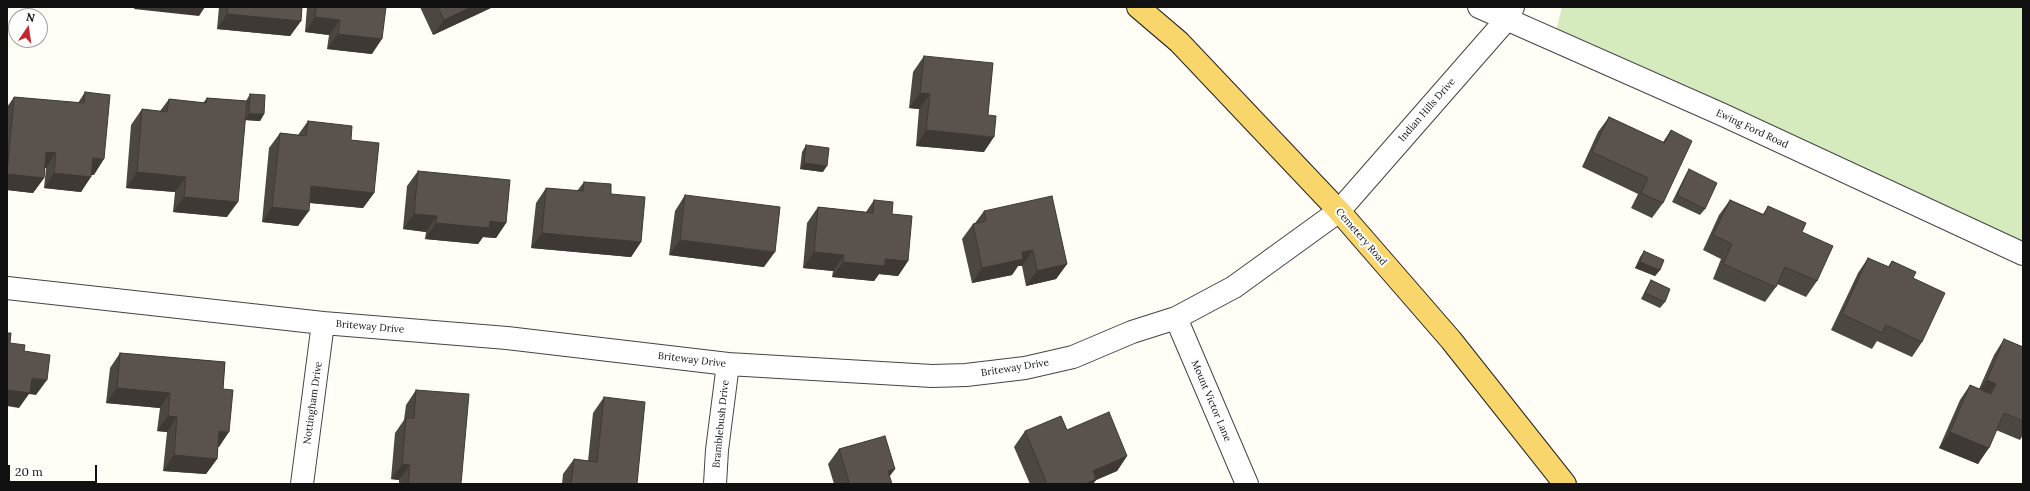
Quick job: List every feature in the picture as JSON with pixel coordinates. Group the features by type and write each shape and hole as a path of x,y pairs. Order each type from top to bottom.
{"main road":[{"name":"Cemetery Road","path":"1138,7 1179,42 1338,211 1451,340 1565,484"}],"street":[{"name":"Ewing Ford Road","path":"1479,7 1510,13 1721,114 2023,254"},
{"name":"Indian Hills Drive","path":"1338,211 1510,13"},
{"name":"Briteway Drive","path":"7,288 323,323 507,338 728,364 932,376 989,373 1025,368 1073,357 1132,332 1176,318 1234,287 1338,211"},
{"name":"Mount Victor Lane","path":"1176,318 1247,484"},
{"name":"Nottingham Drive","path":"302,484 323,323"},
{"name":"Bramblebush Drive","path":"715,484 717,450 728,364"}],"green space":[{"path":"1562,7 2023,7 2023,255 1554,39"}],"building":[{"path":"228,7 302,7 301,21 227,14"},
{"path":"316,7 386,7 382,39 338,34 340,20 315,17"},
{"path":"438,7 471,7 444,20"},
{"path":"924,56 993,63 988,115 996,116 994,137 926,130 930,94 920,93"},
{"path":"85,92 110,95 104,159 93,158 91,177 54,173 56,153 46,152 44,178 7,174 14,97 84,103"},
{"path":"250,94 265,95 264,114 249,114"},
{"path":"207,98 247,101 238,202 184,197 186,177 137,172 142,109 167,112 169,99 206,103"},
{"path":"1609,117 1665,143 1671,130 1692,141 1663,203 1641,193 1648,178 1592,152"},
{"path":"308,121 352,126 351,140 379,143 374,193 311,186 309,211 272,207 280,133 306,136"},
{"path":"806,145 829,148 827,166 804,163"},
{"path":"1689,169 1717,183 1705,209 1677,195"},
{"path":"418,171 510,180 506,223 490,221 489,228 436,223 437,216 414,214"},
{"path":"584,182 611,184 611,194 645,197 641,242 542,233 546,188 583,191"},
{"path":"685,195 780,207 775,252 680,240"},
{"path":"1052,196 1067,264 1037,271 1033,250 1022,252 1023,259 982,268 973,224 986,221 984,211"},
{"path":"874,200 893,202 892,214 912,216 908,261 885,259 885,266 843,262 844,255 814,252 818,207 873,213"},
{"path":"1730,200 1764,215 1768,206 1806,223 1802,232 1833,246 1817,281 1785,267 1776,287 1723,264 1732,244 1713,235"},
{"path":"1644,251 1664,260 1660,270 1640,262"},
{"path":"1868,258 1889,267 1892,261 1916,272 1913,278 1945,293 1922,342 1886,325 1882,333 1842,314"},
{"path":"1651,280 1670,289 1665,302 1645,293"},
{"path":"7,333 11,333 10,343 25,345 24,351 50,355 47,380 32,378 30,393 7,390"},
{"path":"2004,339 2023,347 2023,421 2004,413 1989,448 1950,432 1970,385 1991,394 1996,384 1987,380"},
{"path":"120,353 225,362 223,389 233,390 229,432 219,431 217,459 174,455 177,417 168,416 170,393 117,388"},
{"path":"416,390 469,394 461,484 408,484 410,465 402,464 406,418 414,418"},
{"path":"604,397 645,402 637,484 571,484 574,459 597,462"},
{"path":"1109,412 1127,456 1093,471 1096,479 1085,484 1047,484 1025,431 1061,416 1067,430"},
{"path":"885,436 895,469 888,471 892,484 843,484 849,482 839,449"}]}
